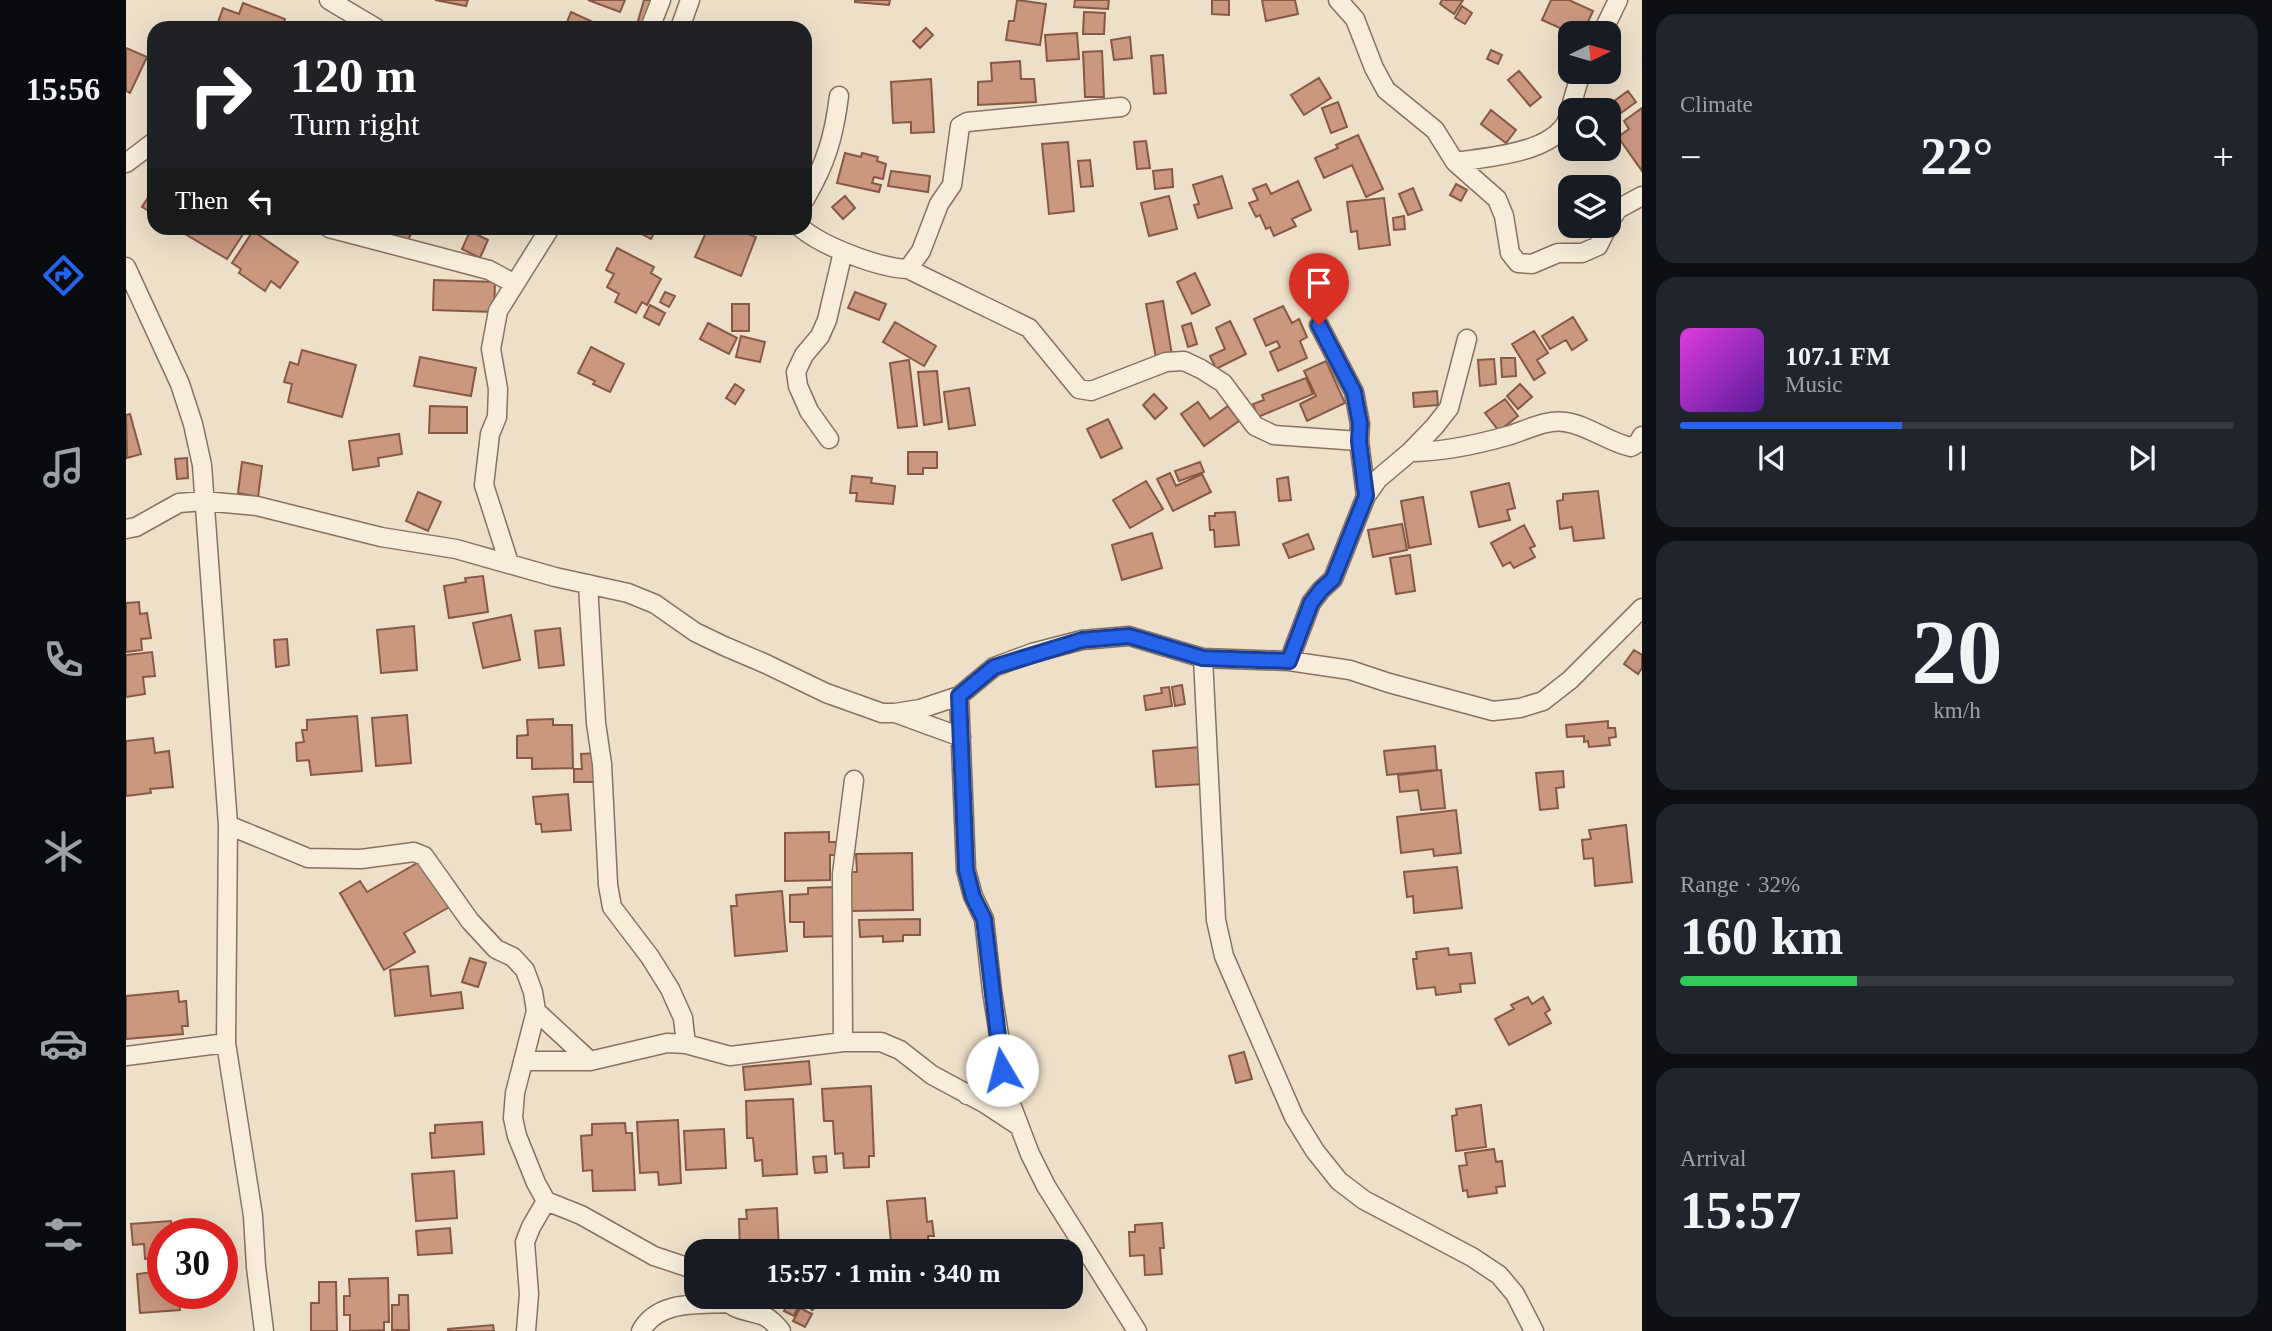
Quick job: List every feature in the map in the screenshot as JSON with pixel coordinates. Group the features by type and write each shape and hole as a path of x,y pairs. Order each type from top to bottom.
{"street":[{"path":"329,0 364,21"},
{"path":"653,21 661,0"},
{"path":"682,21 690,0"},
{"path":"1338,0 1355,19 1374,68 1386,90 1435,130 1455,162 1497,199 1504,216 1510,253 1518,263 1532,264 1558,253 1582,253 1598,246 1602,238"},
{"path":"1608,21 1618,0"},
{"path":"812,188 835,132 839,96"},
{"path":"908,269 921,251 939,204 952,185 960,126 967,122 1121,107"},
{"path":"1455,162 1525,150 1547,141 1558,131"},
{"path":"126,163 147,147"},
{"path":"1621,207 1642,196"},
{"path":"356,235 489,270 515,284"},
{"path":"509,563 484,485 490,434 497,416 498,389 491,349 498,311 546,235"},
{"path":"809,235 843,252 897,269 908,269 1029,328 1079,389 1091,391 1166,362 1184,361 1223,383 1255,426 1274,435 1359,441"},
{"path":"829,439 809,411 798,386 796,372 828,320 843,252"},
{"path":"126,267 184,398 202,464 229,824 226,1043 253,1216 264,1331"},
{"path":"1319,325 1354,392 1360,424 1359,441 1366,496"},
{"path":"1289,661 1311,603 1333,579 1366,496 1378,479 1436,426 1448,408 1467,339"},
{"path":"1410,452 1437,452 1498,438 1549,422 1566,422 1631,447 1638,443 1642,436"},
{"path":"126,529 136,527 179,503 204,501 257,506 381,537 456,549 628,593 655,604 695,632 826,694 882,713 920,709 959,696 994,667 1082,640 1129,636 1203,658 1289,661 1350,670 1493,711 1520,708 1543,701 1570,680 1642,608"},
{"path":"588,584 607,885 612,907 650,957 670,989 682,1018 686,1044"},
{"path":"1203,658 1216,920 1224,956 1294,1117 1315,1151 1339,1181 1364,1200 1472,1257 1499,1275 1515,1294 1534,1331"},
{"path":"959,696 966,870 973,897 984,919 1002,1070 1009,1099 1046,1186 1137,1331"},
{"path":"895,713 961,737"},
{"path":"843,1042 842,874 854,780"},
{"path":"229,824 308,858 361,859 414,852 420,853 429,861 470,922 496,949 513,957 525,970 533,992 536,1011 515,1093 513,1118 517,1136 536,1184 546,1200 580,1215 653,1256 684,1266"},
{"path":"536,1011 590,1061"},
{"path":"523,1061 590,1061 667,1043 686,1044 730,1056 843,1042 881,1042 900,1050 932,1075 984,1103 1019,1127"},
{"path":"126,1056 226,1043"},
{"path":"967,1095 1002,1070"},
{"path":"526,1331 529,1294 525,1242 546,1200"},
{"path":"641,1331 657,1312 684,1305"},
{"path":"738,1309 766,1316 781,1331"}],"building":[{"path":"435,0 468,0 466,6"},
{"path":"588,0 625,0 620,12"},
{"path":"644,0 656,0 650,21 638,21"},
{"path":"855,0 890,0 889,5"},
{"path":"1017,0 1046,4 1040,45 1006,40 1009,21 1014,21"},
{"path":"1075,0 1109,0 1108,9 1074,7"},
{"path":"1212,0 1229,0 1229,15 1212,14"},
{"path":"1262,0 1295,0 1298,14 1266,21"},
{"path":"1442,0 1463,0 1454,14 1440,4"},
{"path":"1551,0 1569,0 1593,11 1588,21 1558,21 1558,27 1542,20"},
{"path":"243,3 285,19 218,21 223,8 239,14"},
{"path":"1462,6 1472,13 1465,24 1455,18"},
{"path":"571,12 591,21 567,21"},
{"path":"1084,12 1105,13 1104,34 1083,34"},
{"path":"926,28 933,35 920,48 913,41"},
{"path":"1077,33 1079,59 1047,61 1045,35"},
{"path":"1130,37 1132,58 1114,60 1111,40"},
{"path":"126,48 147,57 130,93 126,91"},
{"path":"1491,50 1502,55 1498,64 1487,59"},
{"path":"1102,51 1104,97 1085,97 1083,52"},
{"path":"1163,55 1166,93 1154,94 1151,56"},
{"path":"1020,61 1021,79 1034,79 1036,102 978,105 978,82 992,81 991,63"},
{"path":"1519,71 1541,97 1530,106 1508,80"},
{"path":"1319,78 1331,98 1304,115 1291,95"},
{"path":"931,79 934,132 911,133 911,122 893,123 891,82"},
{"path":"1628,91 1636,102 1621,113 1621,98 1618,98"},
{"path":"1338,102 1347,127 1331,133 1322,108"},
{"path":"1642,108 1642,171 1621,141 1621,135 1629,129 1624,121"},
{"path":"1491,110 1516,130 1506,143 1481,124"},
{"path":"1358,135 1383,189 1366,197 1352,165 1324,178 1315,158"},
{"path":"1146,141 1150,168 1137,169 1134,142"},
{"path":"1068,142 1074,211 1049,214 1042,144"},
{"path":"845,153 878,157 877,161 886,164 883,179 874,177 872,183 881,185 879,192 837,183"},
{"path":"1090,160 1093,186 1081,187 1078,161"},
{"path":"1172,169 1173,187 1155,189 1153,171"},
{"path":"891,171 930,176 928,192 888,186"},
{"path":"1222,176 1232,208 1198,218 1194,205 1199,204 1193,185"},
{"path":"1298,181 1311,210 1292,219 1296,226 1274,236 1270,227 1266,229 1260,215 1256,217 1249,203 1258,200 1253,189 1266,184 1271,194"},
{"path":"1456,184 1467,190 1461,201 1450,195"},
{"path":"1413,188 1422,210 1408,215 1399,194"},
{"path":"845,196 855,208 843,219 832,207"},
{"path":"1169,196 1177,229 1149,236 1141,203"},
{"path":"1384,198 1390,245 1359,249 1357,231 1351,232 1347,202"},
{"path":"1404,216 1405,229 1394,230 1393,218"},
{"path":"187,235 242,235 227,259"},
{"path":"250,235 259,235 298,262 280,288 271,281 265,291 239,273 241,269 232,263"},
{"path":"392,235 410,235 407,242"},
{"path":"468,235 478,235 488,240 480,258 462,249"},
{"path":"705,235 756,237 741,276 695,257"},
{"path":"617,248 654,267 651,273 661,279 647,305 642,302 636,313 615,302 619,294 607,287 614,274 606,270"},
{"path":"1195,273 1210,305 1192,314 1177,282"},
{"path":"434,280 495,282 494,312 433,310"},
{"path":"665,292 675,296 669,307 660,302"},
{"path":"855,292 886,304 879,320 848,308"},
{"path":"1163,301 1172,355 1156,358 1146,304"},
{"path":"732,304 749,304 749,331 732,331"},
{"path":"650,305 665,313 659,325 644,317"},
{"path":"1283,306 1292,323 1299,319 1307,337 1300,341 1307,358 1278,371 1270,352 1280,347 1277,341 1266,346 1254,319"},
{"path":"1573,317 1587,340 1572,350 1566,340 1550,349 1542,336"},
{"path":"1230,321 1246,354 1216,369 1210,356 1225,349 1216,328"},
{"path":"895,322 936,346 924,366 883,342"},
{"path":"708,323 737,338 729,354 700,339"},
{"path":"1191,323 1197,344 1188,347 1182,326"},
{"path":"1534,331 1548,353 1537,360 1545,373 1534,380 1512,344"},
{"path":"741,336 765,342 760,362 736,357"},
{"path":"591,347 624,364 610,392 578,373"},
{"path":"302,350 356,365 342,417 288,402 292,384 284,382 290,362 298,365"},
{"path":"420,357 476,368 471,396 414,386"},
{"path":"1501,358 1515,358 1516,376 1502,377"},
{"path":"1494,359 1496,384 1480,386 1478,360"},
{"path":"909,360 917,426 898,428 890,363"},
{"path":"1326,361 1345,403 1307,421 1300,404 1316,396 1304,371"},
{"path":"937,371 942,422 924,425 918,372"},
{"path":"1306,378 1313,394 1258,417 1253,404 1264,400 1262,395"},
{"path":"735,384 744,390 735,404 726,398"},
{"path":"1520,384 1532,397 1518,409 1507,396"},
{"path":"969,388 975,425 949,429 944,392"},
{"path":"1437,391 1438,405 1414,407 1413,393"},
{"path":"1154,394 1167,408 1155,419 1143,405"},
{"path":"1505,399 1518,416 1499,431 1485,413"},
{"path":"1198,402 1210,419 1228,406 1239,421 1204,446 1181,414"},
{"path":"430,406 467,407 467,433 429,433"},
{"path":"130,414 141,454 127,458 126,415"},
{"path":"1108,419 1122,448 1101,458 1087,429"},
{"path":"399,434 402,454 378,458 379,466 353,470 349,441"},
{"path":"908,452 937,452 937,468 923,468 923,474 908,474"},
{"path":"187,458 188,478 177,479 175,459"},
{"path":"242,462 262,466 258,497 238,493"},
{"path":"1200,462 1204,472 1179,481 1175,471"},
{"path":"1170,473 1176,486 1202,474 1211,492 1173,511 1157,479"},
{"path":"852,476 872,478 871,483 895,486 893,504 856,501 857,493 850,493"},
{"path":"1288,477 1291,500 1279,501 1277,479"},
{"path":"1146,481 1163,509 1130,528 1113,500"},
{"path":"1509,483 1515,508 1507,510 1510,520 1479,527 1471,492"},
{"path":"1598,491 1604,538 1574,541 1572,527 1560,529 1557,501 1563,500 1563,494"},
{"path":"418,492 441,502 428,531 406,521"},
{"path":"1423,497 1431,544 1409,548 1401,501"},
{"path":"1235,512 1239,545 1215,547 1214,530 1210,530 1209,516"},
{"path":"1402,524 1407,550 1373,557 1368,530"},
{"path":"1524,525 1535,546 1530,548 1535,557 1514,568 1510,562 1503,566 1491,543"},
{"path":"1152,533 1162,568 1122,580 1112,545"},
{"path":"1308,534 1314,549 1289,558 1283,544"},
{"path":"1410,555 1415,591 1396,594 1390,558"},
{"path":"483,576 488,612 449,618 444,586 466,582 465,578"},
{"path":"139,602 140,614 147,613 151,638 141,639 142,650 126,652 126,603"},
{"path":"511,615 520,660 483,668 473,623"},
{"path":"414,626 417,670 381,673 377,630"},
{"path":"560,628 564,665 539,668 535,631"},
{"path":"287,639 289,665 276,667 274,640"},
{"path":"1634,650 1642,655 1642,668 1638,674 1624,664"},
{"path":"152,652 155,676 143,677 145,694 126,697 126,655"},
{"path":"1182,685 1185,704 1175,706 1172,687"},
{"path":"1169,687 1172,706 1146,710 1144,696 1162,693 1161,688"},
{"path":"407,715 411,763 376,766 372,718"},
{"path":"357,716 362,771 311,775 309,760 297,761 296,743 304,742 302,730 307,730 307,720"},
{"path":"553,719 553,725 572,725 573,768 532,769 532,758 517,758 517,736 528,735 527,720"},
{"path":"1608,721 1608,728 1615,728 1616,737 1609,738 1610,745 1589,747 1588,741 1584,742 1584,736 1567,737 1566,725"},
{"path":"153,738 155,753 169,751 173,787 150,789 151,793 126,796 126,741"},
{"path":"1435,746 1437,770 1387,775 1384,751"},
{"path":"1200,747 1203,784 1156,787 1153,751"},
{"path":"599,753 599,782 574,782 574,769 582,769 581,754"},
{"path":"1441,770 1445,808 1421,810 1418,790 1400,792 1398,775"},
{"path":"1563,771 1564,787 1556,788 1558,808 1540,810 1536,773"},
{"path":"568,794 571,830 542,832 541,824 536,824 533,797"},
{"path":"1456,810 1461,853 1434,856 1433,849 1401,853 1397,817"},
{"path":"1626,825 1632,882 1595,886 1593,858 1584,859 1582,840 1591,839 1589,830"},
{"path":"829,832 829,842 836,842 837,855 830,855 830,880 785,881 785,833"},
{"path":"912,853 913,910 849,911 848,872 857,872 856,854"},
{"path":"424,859 451,906 404,933 415,952 384,970 340,893 360,881 367,892"},
{"path":"1457,867 1462,908 1414,913 1413,896 1407,897 1404,872"},
{"path":"835,887 836,936 804,937 804,922 790,922 790,895 808,894 808,888"},
{"path":"782,891 787,951 735,956 731,906 737,906 736,895"},
{"path":"920,919 920,935 903,935 903,941 883,942 883,936 860,937 859,920"},
{"path":"1448,948 1449,955 1471,953 1475,983 1460,984 1461,992 1436,995 1435,987 1417,989 1413,959 1417,959 1416,952"},
{"path":"470,958 486,963 478,987 462,982"},
{"path":"428,966 431,996 461,992 463,1008 395,1016 390,970"},
{"path":"178,991 179,1002 186,1001 188,1026 182,1026 183,1034 126,1039 126,996"},
{"path":"1528,997 1532,1004 1543,997 1550,1010 1545,1013 1551,1023 1509,1045 1495,1019 1514,1009 1511,1005"},
{"path":"1244,1052 1252,1079 1236,1083 1229,1056"},
{"path":"809,1061 811,1084 745,1090 743,1067"},
{"path":"871,1086 874,1156 869,1156 869,1167 844,1168 843,1153 835,1154 833,1121 824,1121 822,1089"},
{"path":"793,1099 797,1174 763,1176 762,1160 755,1161 753,1138 747,1138 746,1101"},
{"path":"1481,1105 1486,1147 1456,1151 1452,1116 1457,1115 1456,1109"},
{"path":"678,1120 681,1183 659,1185 658,1172 640,1173 637,1122"},
{"path":"482,1122 484,1154 432,1158 430,1133 435,1133 435,1125"},
{"path":"625,1123 626,1133 632,1133 635,1190 593,1191 592,1170 583,1171 581,1136 592,1135 592,1124"},
{"path":"724,1129 726,1168 686,1170 684,1131"},
{"path":"1494,1149 1496,1162 1502,1161 1505,1186 1496,1187 1497,1193 1468,1197 1467,1190 1463,1191 1459,1166 1467,1165 1465,1153"},
{"path":"826,1156 827,1172 815,1173 813,1157"},
{"path":"454,1171 457,1218 416,1221 412,1174"},
{"path":"925,1198 927,1222 932,1221 934,1236 928,1236 928,1239 891,1239 887,1201"},
{"path":"777,1208 778,1239 740,1239 739,1219 747,1219 746,1210"},
{"path":"147,1223 147,1259 144,1244 133,1245 131,1224"},
{"path":"1162,1223 1162,1274 1145,1275 1144,1255 1130,1256 1129,1232 1135,1232 1135,1225"},
{"path":"450,1228 452,1253 418,1255 416,1231"},
{"path":"147,1273 147,1309 180,1310 140,1313 137,1274"},
{"path":"388,1278 389,1322 384,1322 384,1330 350,1331 350,1315 344,1315 344,1296 350,1296 349,1279"},
{"path":"319,1282 336,1282 337,1331 311,1331 311,1303 319,1303"},
{"path":"399,1295 408,1295 409,1330 392,1330 392,1305 399,1305"},
{"path":"785,1309 797,1309 794,1316 784,1311"},
{"path":"799,1309 812,1314 805,1327 793,1321"},
{"path":"493,1325 494,1331 448,1331 448,1329"}],"route":[{"path":"1002,1070 984,919 973,897 966,870 959,696 994,667 1032,653 1082,640 1129,636 1203,658 1289,661 1311,603 1333,579 1342,561 1366,496 1359,441 1360,424 1354,392 1319,325"}]}
